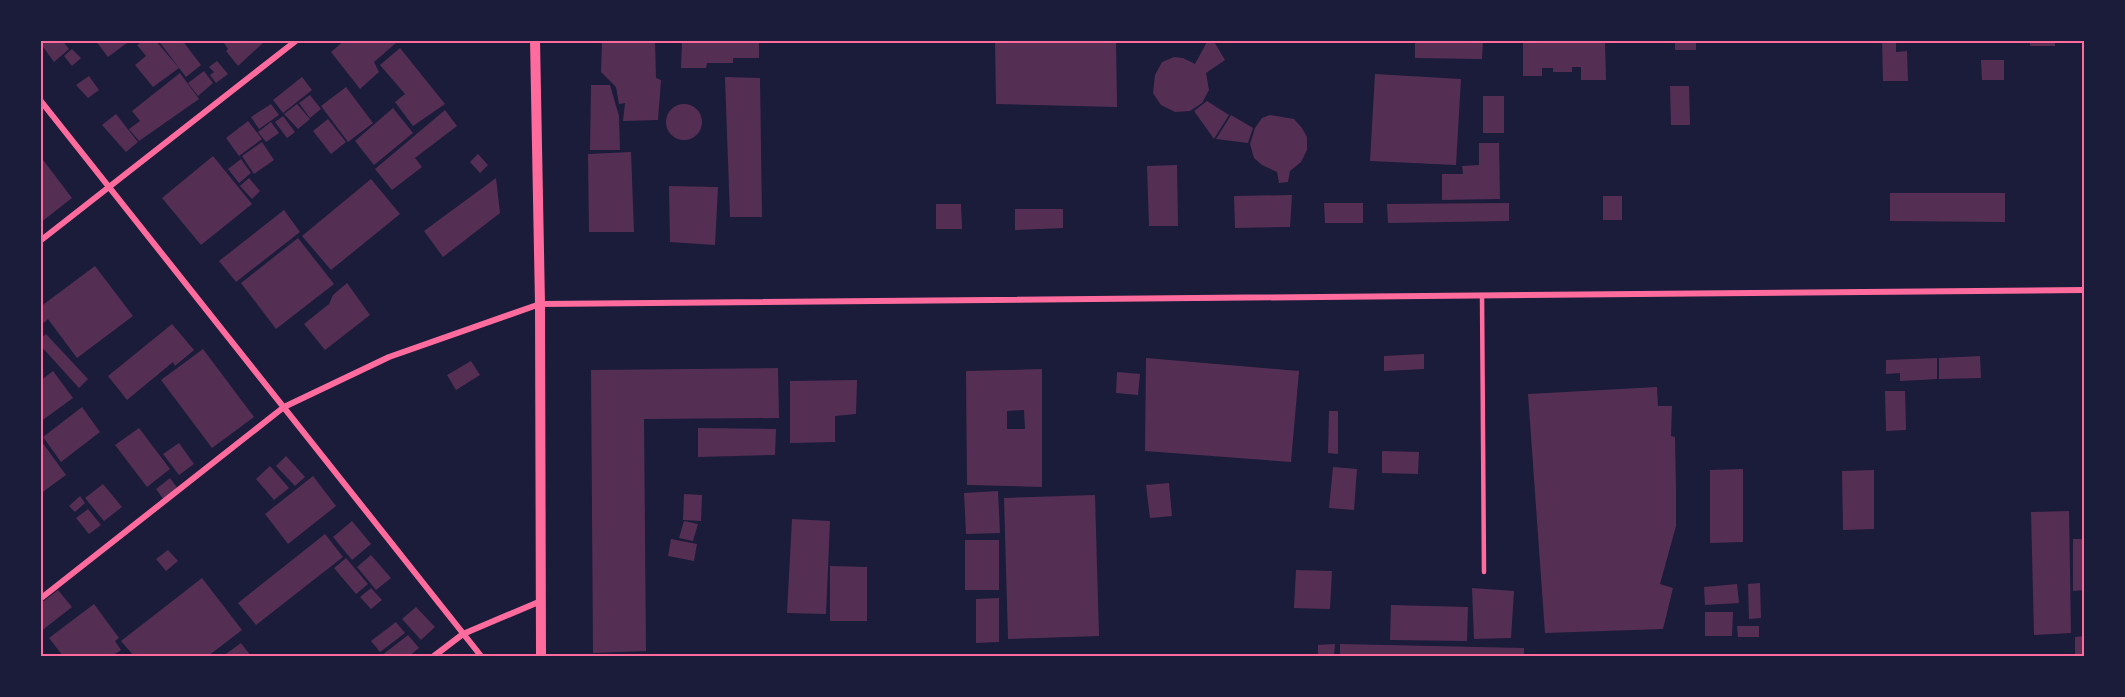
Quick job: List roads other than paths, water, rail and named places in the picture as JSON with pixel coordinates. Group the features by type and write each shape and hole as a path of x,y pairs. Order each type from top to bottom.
{"street":[{"path":"40,241 297,40"},
{"path":"535,40 540,304 541,657"},
{"path":"40,100 481,657"},
{"path":"40,599 284,407 389,357 540,304 2085,290"},
{"path":"434,657 463,634 541,601"}],"lane":[{"path":"1482,295 1484,572"}]}
